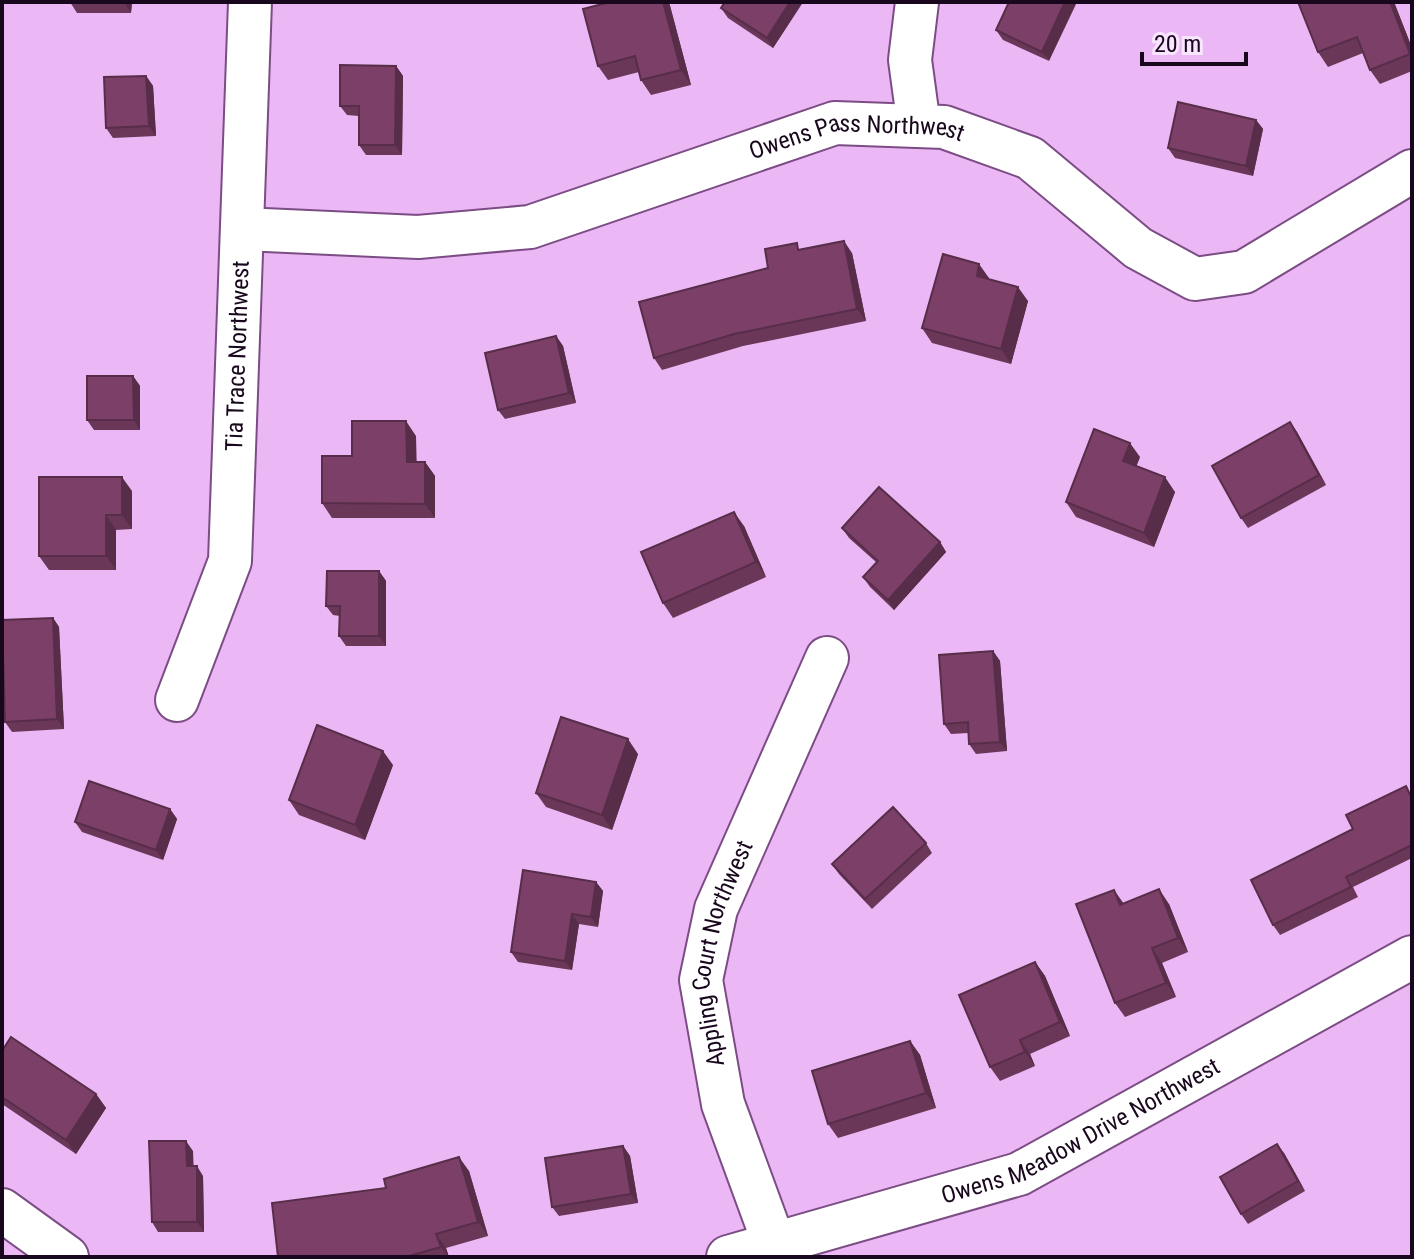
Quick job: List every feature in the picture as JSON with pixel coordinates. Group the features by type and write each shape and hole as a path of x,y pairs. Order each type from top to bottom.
{"street":[{"name":"Tia Trace Northwest","path":"177,700 230,561 250,2"},
{"path":"917,2 910,60 919,126"},
{"name":"Owens Pass Northwest","path":"243,229 418,237 530,227 835,123 944,127 1030,158 1138,248 1195,279 1244,272 1412,171"},
{"name":"Appling Court Northwest","path":"776,1250 723,1104 701,980 716,909 827,658"},
{"name":"Owens Meadow Drive Northwest","path":"728,1257 776,1250 1019,1174 1412,957"},
{"path":"2,1210 67,1257"}],"building":[{"path":"610,2 663,2 681,70 641,80 635,56 598,66 583,9"},
{"path":"725,2 790,2 767,38 721,8"},
{"path":"1009,2 1065,2 1042,52 996,30"},
{"path":"1298,2 1390,2 1410,54 1370,70 1357,37 1318,52"},
{"path":"340,65 396,66 395,145 359,145 359,106 340,106"},
{"path":"146,76 149,126 106,128 104,77"},
{"path":"1178,102 1256,120 1246,166 1168,148"},
{"path":"844,241 857,309 734,334 654,358 639,302 768,268 765,249 797,243 798,250"},
{"path":"943,254 979,264 977,276 1018,287 1001,349 922,328"},
{"path":"556,336 569,393 498,410 485,353"},
{"path":"87,376 133,376 134,420 87,420"},
{"path":"352,421 406,421 407,462 425,462 425,504 322,503 322,456 352,456"},
{"path":"1290,422 1319,475 1241,518 1212,466"},
{"path":"1094,429 1130,443 1123,461 1165,477 1144,533 1066,502"},
{"path":"39,477 122,477 122,515 106,515 106,556 39,556"},
{"path":"879,487 940,542 888,600 863,577 878,561 842,528"},
{"path":"734,512 756,562 663,603 641,552"},
{"path":"327,571 379,571 379,636 339,636 340,606 326,606"},
{"path":"53,618 57,719 5,722 2,620"},
{"path":"993,651 1000,742 969,744 968,722 944,724 939,655"},
{"path":"561,717 628,739 602,815 536,793"},
{"path":"317,725 383,751 355,825 289,800"},
{"path":"89,781 170,809 156,850 75,822"},
{"path":"1406,786 1412,799 1412,845 1346,877 1351,887 1273,925 1251,880 1353,829 1346,815"},
{"path":"893,807 926,843 865,899 832,864"},
{"path":"523,870 596,882 591,917 572,914 565,961 511,952"},
{"path":"1159,889 1178,938 1152,948 1166,983 1115,1003 1076,904 1114,890 1120,905"},
{"path":"1035,962 1060,1022 1020,1040 1025,1052 990,1067 959,995"},
{"path":"11,1037 96,1094 66,1140 2,1097 2,1051"},
{"path":"910,1041 926,1093 828,1124 812,1071"},
{"path":"149,1141 186,1141 187,1166 197,1166 197,1222 152,1222"},
{"path":"1277,1144 1298,1181 1241,1214 1220,1177"},
{"path":"623,1146 631,1194 552,1207 545,1158"},
{"path":"459,1157 478,1222 436,1234 441,1247 405,1257 278,1257 272,1203 386,1188 384,1179"}]}
